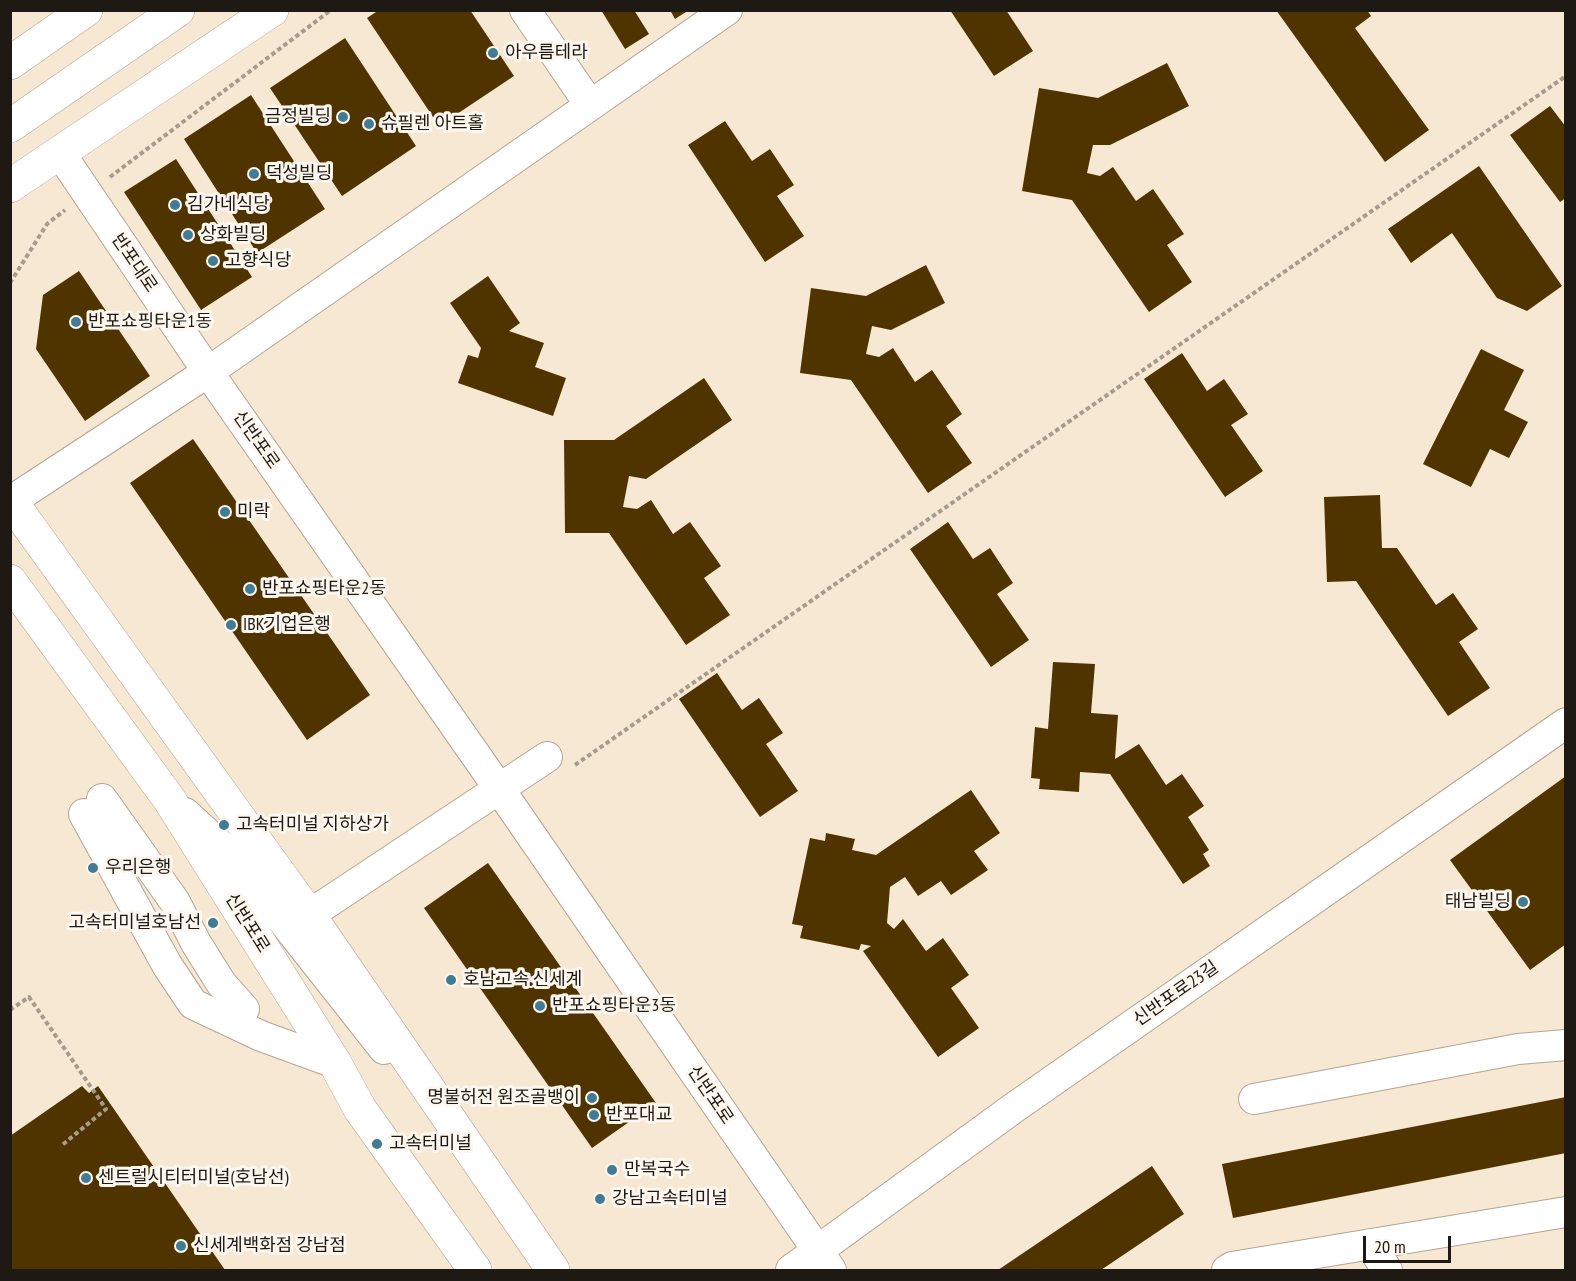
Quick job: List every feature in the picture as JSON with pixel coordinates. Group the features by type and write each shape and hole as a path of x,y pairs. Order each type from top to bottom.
{"main road":[{"path":"10,63 86,10"},
{"path":"10,126 178,10"},
{"path":"10,186 272,10"},
{"path":"11,500 309,915 553,1270"},
{"name":"신반포로","path":"10,581 170,799 321,1057 475,1270"}],"street":[{"path":"525,10 590,105"},
{"path":"11,500 208,372 727,10"},
{"name":"반포대로","path":"60,153 208,372"},
{"name":"신반포로","path":"208,372 500,790 824,1262"},
{"path":"10,563 231,855 380,1043 538,1270"},
{"name":"신반포로23길","path":"791,1270 824,1262 1015,1107 1566,723"},
{"path":"309,915 500,790 559,762"},
{"path":"170,799 231,855"},
{"path":"93,807 161,911 182,953 208,992 277,1024 321,1057 261,1036 192,1004 167,965 93,807"},
{"path":"1254,1099 1518,1049 1566,1045"},
{"path":"1227,1270 1232,1267 1566,1212"},
{"path":"1370,1244 1387,1270"}],"path":[{"path":"10,283 47,224 331,10"},
{"path":"559,762 1566,76"},
{"path":"10,1010 29,997 106,1109 61,1146"}],"building":[{"path":"379,10 470,10 514,76 439,126 367,18"},
{"path":"601,10 634,10 649,34 625,49"},
{"path":"670,10 689,10 675,19"},
{"path":"950,10 1006,10 1033,51 994,76"},
{"path":"1276,10 1367,10 1371,16 1355,28 1429,130 1385,162"},
{"name":"금정빌딩","path":"345,38 416,146 342,196 270,88"},
{"path":"1167,63 1189,106 1110,145 1093,145 1087,173 1100,176 1113,167 1136,201 1153,189 1184,234 1167,245 1192,282 1149,312 1072,200 1022,191 1039,88 1098,98"},
{"name":"덕성빌딩","path":"251,95 325,209 257,253 184,139"},
{"path":"1550,106 1566,127 1566,198 1560,202 1510,135"},
{"path":"725,121 752,161 770,149 794,185 777,196 804,236 765,262 688,145"},
{"name":"상화빌딩","path":"176,159 252,277 201,310 124,192"},
{"path":"1479,166 1562,286 1527,311 1497,298 1452,233 1411,263 1388,229"},
{"path":"926,265 945,303 891,330 872,326 866,354 879,357 893,348 915,382 932,370 962,414 946,426 972,463 928,493 851,380 800,373 811,288 866,296"},
{"name":"반포쇼핑타운1동","path":"79,271 150,376 85,421 36,349 43,295"},
{"path":"488,276 520,323 509,331 544,343 535,367 566,378 553,416 458,383 468,355 478,358 481,348 450,303"},
{"path":"1481,349 1524,370 1504,410 1528,422 1509,458 1490,449 1471,487 1423,464"},
{"path":"1182,353 1207,391 1224,379 1248,414 1231,425 1263,471 1225,497 1144,379"},
{"path":"704,378 732,420 646,479 629,476 623,507 637,509 651,500 673,534 690,522 721,566 704,578 730,615 686,645 609,533 565,533 564,440 614,440"},
{"name":"반포쇼핑타운2동","path":"193,439 370,695 307,740 130,483"},
{"path":"1380,495 1382,548 1397,548 1436,605 1453,593 1478,629 1459,642 1490,688 1448,716 1356,581 1327,582 1324,497"},
{"path":"948,522 973,559 990,548 1013,583 997,594 1029,640 991,667 910,549"},
{"path":"1053,662 1095,664 1091,713 1118,715 1115,759 1139,744 1166,785 1182,774 1204,806 1188,817 1209,850 1203,854 1210,866 1183,884 1110,774 1080,772 1079,792 1039,789 1040,779 1031,778 1035,727 1048,729"},
{"path":"717,673 742,710 759,698 783,733 766,744 798,791 760,817 679,699"},
{"name":"태남빌딩","path":"1566,776 1566,944 1530,970 1450,860"},
{"path":"971,790 1000,833 974,851 988,870 951,895 941,881 918,896 905,877 890,887 887,923 894,929 903,919 926,951 943,938 969,975 951,988 979,1028 938,1057 863,951 871,946 861,944 859,950 800,938 803,926 792,924 810,838 825,841 826,833 855,839 852,850 876,855"},
{"name":"반포쇼핑타운3동","path":"488,863 656,1103 592,1148 424,908"},
{"name":"센트럴시티터미널(호남선)","path":"82,1086 89,1093 98,1086 225,1270 10,1270 10,1136"},
{"path":"1566,1097 1566,1153 1233,1218 1222,1164"},
{"path":"1152,1166 1184,1214 1101,1270 998,1270"}],"place":[{"name":"아우름테라","path":"493,53"},
{"name":"금정빌딩","path":"343,117"},
{"name":"슈필렌 아트홀","path":"369,124"},
{"name":"덕성빌딩","path":"254,174"},
{"name":"김가네식당","path":"175,205"},
{"name":"상화빌딩","path":"188,235"},
{"name":"고향식당","path":"213,261"},
{"name":"반포쇼핑타운1동","path":"76,322"},
{"name":"미락","path":"225,512"},
{"name":"반포쇼핑타운2동","path":"250,589"},
{"name":"IBK기업은행","path":"231,625"},
{"name":"고속터미널 지하상가","path":"224,825"},
{"name":"우리은행","path":"93,868"},
{"name":"태남빌딩","path":"1523,902"},
{"name":"고속터미널호남선","path":"213,923"},
{"name":"호남고속.신세계","path":"451,980"},
{"name":"반포쇼핑타운3동","path":"540,1006"},
{"name":"명불허전 원조골뱅이","path":"592,1098"},
{"name":"반포대교","path":"594,1115"},
{"name":"고속터미널","path":"377,1144"},
{"name":"만복국수","path":"612,1170"},
{"name":"센트럴시티터미널(호남선)","path":"86,1178"},
{"name":"강남고속터미널","path":"600,1199"},
{"name":"신세계백화점 강남점","path":"181,1246"}]}
